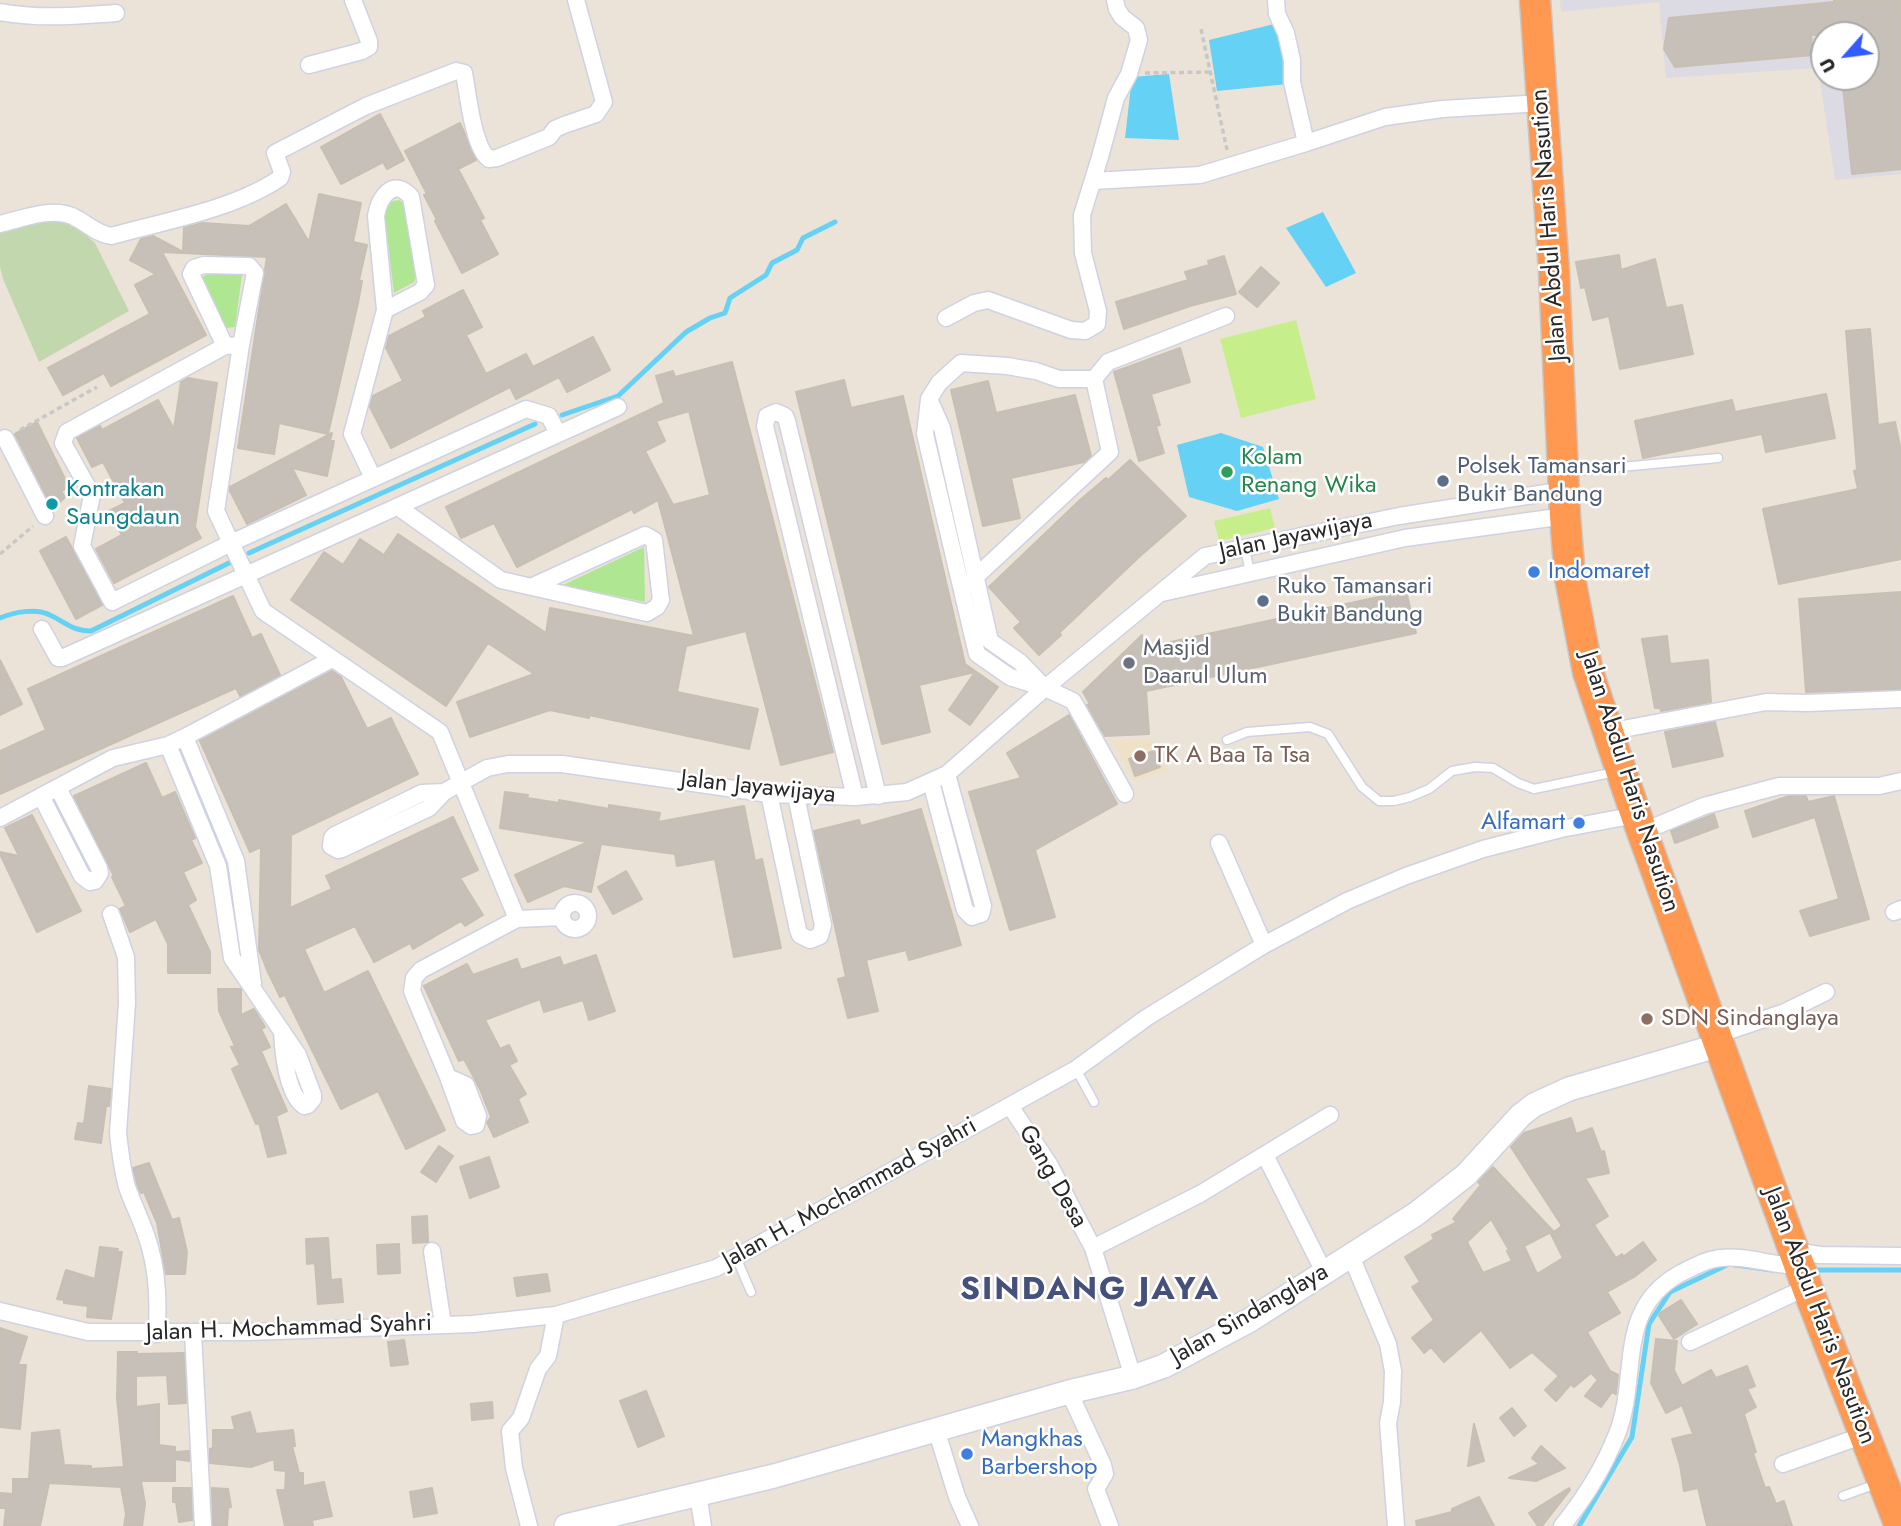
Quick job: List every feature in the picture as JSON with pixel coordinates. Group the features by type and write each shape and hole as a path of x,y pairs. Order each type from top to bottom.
{"highway":[{"name":"Jalan Abdul Haris Nasution","path":"1535,0 1570,578 1588,672 1639,824 1800,1270 1900,1526"}],"street":[{"path":"309,65 369,47 369,40 353,0"},
{"path":"0,224 56,213 69,215 98,234 111,236 243,198 266,188 280,178 282,172 275,153 366,106 456,71 464,74 478,142 489,159 497,158 549,137 555,129 596,114 604,102 576,0"},
{"path":"946,318 974,303 988,300 1071,330 1085,331 1097,324 1098,311 1083,253 1082,215 1116,98 1129,74 1139,40 1136,28 1116,9 1115,0"},
{"path":"1276,0 1277,14 1286,33 1292,60 1292,82 1306,144"},
{"path":"0,12 16,15 78,16 117,13"},
{"path":"1093,181 1200,175 1306,144 1385,117 1443,109 1542,103"},
{"path":"373,478 352,434 385,310 376,216 382,197 387,191 397,188 405,190 411,197 426,285 420,292 385,310"},
{"path":"233,346 191,274 194,268 204,265 253,268 255,273 233,346 216,511 263,611 439,732 517,919"},
{"path":"1094,379 1108,362 1226,316"},
{"path":"233,346 67,432 63,443 92,495 82,546 112,602 231,543 526,409 549,416 558,434"},
{"path":"1094,379 1059,379 1036,371 1007,366 961,363 939,383 929,399 925,434 977,654 1010,677 1045,688 1073,701 1125,794"},
{"path":"962,589 1110,453 1094,379"},
{"path":"929,399 942,428 990,641 1020,662 1045,688"},
{"path":"42,629 58,658 62,658 618,407"},
{"path":"855,797 765,426 771,413 781,413 787,421 878,796"},
{"path":"2,435 45,516"},
{"name":"Jalan Jayawijaya","path":"444,792 488,768 508,764 562,764 769,794 855,797 908,792 947,774 1045,688 1205,556 1447,508 1565,493"},
{"name":"Jalan Jayawijaya","path":"1157,595 1405,538 1454,532 1565,493"},
{"path":"398,507 501,580 647,612 657,607 662,600 654,540 645,535 533,586"},
{"path":"810,608 832,602"},
{"path":"0,818 113,758 168,745 185,737 332,659"},
{"path":"1608,732 1766,702 1901,699"},
{"path":"185,737 236,861 240,955"},
{"path":"168,745 218,866 240,955 254,989 282,1031"},
{"path":"931,782 965,910 972,917 977,917 981,915 984,905 947,774"},
{"name":"Jalan H. Mochammad Syahri","path":"0,1311 88,1332 157,1334 443,1325 556,1315 716,1268 1076,1069 1146,1018 1264,945 1347,901 1406,876 1483,849 1561,829 1639,824 1779,786 1879,786 1901,781"},
{"path":"41,796 82,876 90,882 95,881 100,873 99,868 58,788"},
{"path":"444,792 429,808 342,849 331,846 335,835 422,793 444,792"},
{"path":"769,794 798,930 800,935 810,940 820,936 823,925 796,796"},
{"path":"1219,844 1264,945"},
{"path":"218,866 236,861"},
{"path":"111,914 126,957 127,1003 118,1133 127,1186 150,1245 156,1272 157,1334"},
{"path":"448,1077 412,991 414,978 421,970 517,919 562,917"},
{"path":"1718,1040 1826,992"},
{"name":"Jalan Sindanglaya","path":"566,1526 774,1476 1069,1392 1133,1377 1164,1366 1250,1320 1416,1214 1466,1175 1521,1115 1534,1105 1569,1089 1718,1040"},
{"name":"Gang Desa","path":"1010,1106 1049,1164 1093,1248 1133,1377"},
{"path":"1093,1248 1188,1200 1330,1115"},
{"path":"1265,1155 1324,1272"},
{"path":"432,1251 443,1325"},
{"path":"1351,1255 1391,1357 1392,1402 1388,1423 1396,1526"},
{"path":"1689,1342 1820,1255 1901,1256"},
{"path":"1562,1526 1582,1501 1618,1434 1629,1385 1633,1333 1652,1293 1702,1262 1720,1258 1748,1258 1800,1270"},
{"path":"529,1526 510,1447 510,1431 521,1418 538,1369 548,1356 556,1315"},
{"path":"193,1333 203,1526"},
{"path":"1069,1392 1105,1474 1096,1489 1110,1526"},
{"path":"936,1429 957,1497 970,1526"},
{"path":"1783,1464 1864,1435"},
{"path":"698,1494 703,1526"}],"lane":[{"path":"1565,493 1718,457"},
{"path":"1245,548 1250,573"},
{"path":"1227,740 1247,732 1310,727 1328,734 1362,787 1379,801 1409,797 1429,789 1452,771 1475,766 1493,768 1534,789 1621,771"},
{"path":"1076,1069 1094,1102"},
{"path":"736,1257 751,1292"},
{"path":"1843,1496 1882,1482"}],"path":[{"path":"1201,29 1231,167"},
{"path":"1129,74 1210,72"},
{"path":"2,435 97,387"},
{"path":"0,554 45,516"}],"shaded area":[{"path":"1560,0 1901,0 1901,174 1835,180 1821,91 1880,91 1880,21 1810,21 1810,69 1666,78 1659,2 1561,12"},
{"name":"TK A Baa Ta Tsa","path":"1150,739 1168,771 1134,780 1112,741"}],"green space":[{"path":"399,200 406,205 417,275 414,282 394,293 384,210 389,202"},
{"path":"43,219 71,222 95,243 129,311 39,362 3,279 0,267 0,228"},
{"path":"211,272 242,275 235,327 226,328 199,279"},
{"path":"1296,320 1316,399 1241,418 1220,339"},
{"path":"1270,508 1275,528 1219,541 1214,521"},
{"path":"644,547 645,602 563,585"}],"water":[{"path":"1278,23 1288,84 1217,91 1209,40"},
{"path":"1169,74 1179,140 1125,138 1132,77"},
{"path":"1323,212 1356,273 1326,287 1286,228"},
{"name":"Kolam Renang Wika","path":"1221,433 1263,447 1279,499 1237,511 1189,497 1177,445"}],"building":[{"path":"1901,0 1901,169 1852,174 1843,91 1880,91 1880,21 1810,21 1810,55 1675,67 1664,49 1669,18 1834,2"},
{"path":"380,114 404,160 387,169 383,162 341,184 321,147"},
{"path":"460,123 476,160 458,169 484,218 480,220 498,254 462,273 435,221 437,220 424,195 427,194 405,151"},
{"path":"319,194 361,203 353,242 367,245 359,280 362,281 358,303 328,434 279,423 274,454 238,448 267,257 162,252 206,335 111,386 104,373 63,395 48,368 150,314 135,285 156,274 130,260 141,239 153,236 183,252 184,228 202,223 249,226 286,204 309,242"},
{"path":"1619,255 1621,270 1655,259 1666,308 1682,305 1693,354 1620,369 1609,316 1593,320 1585,287 1581,288 1576,262"},
{"path":"1224,256 1236,294 1190,306 1124,329 1116,302 1188,280 1185,272 1209,265 1208,261"},
{"path":"1261,267 1279,283 1257,307 1239,292"},
{"path":"463,290 482,327 466,335 486,374 526,354 533,367 593,337 610,370 567,392 559,377 516,399 510,387 391,448 370,407 373,396 403,381 386,348 389,336 426,317 423,311"},
{"path":"1870,329 1878,425 1895,422 1901,451 1901,559 1779,584 1763,509 1858,489 1854,471 1857,470 1846,331"},
{"path":"1180,348 1190,382 1151,394 1160,425 1156,426 1164,453 1139,461 1114,372"},
{"path":"732,362 833,752 781,765 746,631 686,646 677,692 758,709 749,749 589,715 589,718 550,710 470,737 457,702 534,674 488,643 446,706 291,600 324,552 343,565 360,539 384,555 398,534 546,633 550,608 694,636 658,500 634,513 632,509 517,567 494,523 461,538 446,507 664,403 656,376 673,371 675,377","holes":["689,411 710,495 673,505 645,451 665,441 656,421"]},
{"path":"188,378 217,383 195,527 201,538 114,583 96,549 122,535 109,511 125,503 103,462 92,467 77,438 100,426 102,430 158,400 174,429 181,382"},
{"path":"844,380 851,408 903,396 965,664 998,687 970,725 949,710 975,672 919,685 930,732 882,744 796,392"},
{"path":"988,381 996,413 1075,395 1091,456 1084,462 1011,478 1020,518 983,526 951,390"},
{"path":"1826,394 1835,438 1766,452 1762,434 1643,458 1635,421 1732,400 1735,412"},
{"path":"37,422 69,487 61,491 65,497 53,509 15,434"},
{"path":"332,433 330,441 334,441 327,476 292,468 306,495 247,524 230,487"},
{"path":"1130,460 1186,516 1139,557 1039,655 1014,628 1021,622 989,587 1080,500"},
{"path":"66,537 102,605 76,619 40,551"},
{"path":"1406,591 1416,633 1146,691 1149,734 1105,736 1087,705 1090,704 1083,692 1142,635 1143,648"},
{"path":"1901,592 1901,689 1806,692 1799,599"},
{"path":"233,596 252,638 261,634 280,675 240,696 236,688 0,794 0,751 46,730 28,689"},
{"path":"1667,636 1670,664 1708,660 1711,702 1661,711 1660,708 1655,708 1642,639"},
{"path":"0,660 22,704 0,715"},
{"path":"332,671 341,677 367,729 391,718 418,774 291,835 290,908 332,889 326,876 453,817 478,870 460,878 483,915 465,926 461,921 413,949 410,943 374,962 355,926 304,949 324,993 368,971 445,1130 406,1149 378,1091 341,1109 285,995 280,997 259,950 261,847 250,852 200,741"},
{"path":"1069,715 1117,804 1035,850 1055,917 1010,930 969,792 1021,778 1007,753"},
{"path":"1715,722 1723,756 1673,767 1665,732"},
{"path":"1154,751 1160,767 1135,776 1129,759"},
{"path":"146,763 162,798 175,792 195,838 191,840 202,863 183,872 196,900 188,905 210,952 210,973 168,973 168,944 156,919 130,932 120,909 126,906 112,877 114,876 74,796"},
{"path":"505,792 559,803 559,800 609,809 609,805 660,813 658,822 744,806 755,861 762,859 781,948 734,957 715,859 677,866 675,854 601,844 591,892 564,886 528,902 515,875 588,842 500,828"},
{"path":"1789,796 1806,796 1808,802 1834,796 1869,919 1810,936 1800,911 1839,899 1815,817 1753,837 1745,811"},
{"path":"921,809 961,945 909,960 906,950 866,960 878,1011 848,1018 838,979 846,977 814,831 859,820 861,826"},
{"path":"1714,814 1718,827 1675,843 1671,831"},
{"path":"32,815 81,911 37,932 0,854 19,856 5,828"},
{"path":"626,871 642,899 613,914 598,887"},
{"path":"596,955 615,1011 589,1020 583,1000 544,1012 540,999 485,1020 500,1049 509,1045 517,1061 509,1065 526,1094 518,1099 528,1122 494,1137 487,1122 491,1117 480,1089 464,1059 459,1061 424,986 467,964 473,975 517,959 521,970 560,957 563,966"},
{"path":"218,989 241,989 241,1015 254,1009 265,1027 261,1029 270,1047 261,1051 287,1111 276,1116 286,1153 268,1157 259,1123 256,1124 232,1069 240,1065 231,1047 235,1046 219,1011"},
{"path":"89,1086 111,1089 101,1143 75,1139 78,1123 84,1124"},
{"path":"1571,1118 1576,1134 1592,1128 1601,1152 1604,1151 1609,1173 1585,1178 1608,1216 1594,1225 1616,1258 1622,1254 1623,1257 1643,1242 1656,1260 1634,1277 1607,1292 1620,1313 1587,1332 1610,1371 1618,1375 1616,1394 1612,1392 1601,1407 1585,1396 1598,1380 1591,1373 1574,1387 1571,1384 1556,1401 1545,1390 1559,1376 1532,1352 1510,1368 1481,1330 1444,1362 1431,1347 1424,1353 1412,1338 1434,1320 1412,1287 1420,1282 1405,1257 1434,1239 1432,1235 1457,1222 1453,1219 1481,1185 1478,1182 1493,1167 1553,1231 1524,1246 1537,1274 1563,1258 1551,1234 1562,1226 1511,1147 1524,1133","holes":["1491,1219 1509,1250 1507,1251 1512,1261 1483,1273 1467,1242"]},
{"path":"439,1146 453,1156 436,1182 421,1172"},
{"path":"489,1157 499,1187 470,1198 460,1167"},
{"path":"149,1163 172,1220 179,1218 187,1252 185,1274 166,1274 157,1223 144,1192 141,1193 137,1184 133,1168"},
{"path":"427,1216 428,1242 413,1243 412,1217"},
{"path":"328,1238 331,1280 341,1279 343,1302 318,1304 315,1263 307,1264 306,1239"},
{"path":"399,1244 400,1273 378,1274 377,1245"},
{"path":"100,1247 122,1252 111,1319 87,1317 88,1306 64,1303 64,1300 57,1299 66,1270 95,1279"},
{"path":"547,1274 550,1291 517,1296 514,1278"},
{"path":"1681,1300 1697,1324 1674,1339 1658,1314"},
{"path":"0,1328 27,1337 18,1365 26,1365 20,1429 0,1427"},
{"path":"1656,1339 1677,1341 1674,1370 1682,1386 1711,1370 1716,1378 1747,1366 1755,1386 1747,1389 1756,1407 1744,1414 1756,1452 1753,1453 1765,1488 1769,1487 1776,1504 1784,1501 1792,1526 1707,1526 1698,1488 1684,1491 1672,1439 1693,1434 1682,1405 1666,1413 1651,1383"},
{"path":"404,1340 408,1364 391,1366 388,1342"},
{"path":"118,1352 184,1353 186,1403 169,1404 167,1375 136,1376 136,1407 159,1404 159,1445 175,1447 175,1452 189,1451 189,1461 175,1459 175,1481 141,1481 145,1504 142,1526 124,1526 126,1514 121,1487 49,1483 40,1526 4,1526 6,1508 0,1508 0,1493 13,1494 13,1479 29,1479 32,1433 59,1430 64,1465 91,1466 91,1469 124,1467 117,1399"},
{"path":"646,1391 664,1436 638,1447 620,1401"},
{"path":"492,1402 493,1418 472,1420 471,1404"},
{"path":"1512,1408 1526,1426 1514,1436 1500,1418"},
{"path":"250,1412 256,1434 293,1430 295,1446 292,1446 299,1473 303,1473 303,1486 324,1482 332,1516 312,1520 313,1526 285,1526 277,1490 285,1490 286,1471 275,1470 274,1459 251,1467 210,1463 213,1430 235,1430 232,1417"},
{"path":"1474,1424 1484,1461 1468,1466"},
{"path":"1541,1446 1565,1468 1536,1481 1509,1478 1539,1464 1532,1458"},
{"path":"173,1488 191,1488 192,1520 179,1522 176,1502 173,1502"},
{"path":"212,1488 228,1489 231,1507 228,1508 227,1526 213,1526"},
{"path":"432,1488 437,1513 414,1517 410,1492"},
{"path":"1569,1488 1542,1526 1538,1526 1529,1513"},
{"path":"1479,1497 1494,1526 1417,1526 1416,1521 1452,1512 1452,1509"}],"waterway":[{"path":"562,415 618,396 686,332 725,313 730,298 766,275 772,263 797,250 803,238 835,222"},
{"path":"249,553 535,424"},
{"path":"0,618 32,611 50,615 74,628 91,631 233,561"},
{"path":"1579,1526 1632,1437 1649,1324 1670,1292 1729,1264 1772,1270"},
{"path":"1810,1270 1901,1270"}],"place":[{"name":"Kolam Renang Wika","path":"1227,472"},
{"name":"Polsek Tamansari Bukit Bandung","path":"1443,481"},
{"name":"Kontrakan Saungdaun","path":"52,504"},
{"name":"Indomaret","path":"1534,572"},
{"name":"Ruko Tamansari Bukit Bandung","path":"1263,601"},
{"name":"Masjid Daarul Ulum","path":"1129,663"},
{"name":"TK A Baa Ta Tsa","path":"1140,756"},
{"name":"Alfamart","path":"1579,823"},
{"name":"SDN Sindanglaya","path":"1647,1019"},
{"name":"Mangkhas Barbershop","path":"967,1454"}],"district":[{"name":"SINDANG JAYA","path":"1090,1291"}]}
